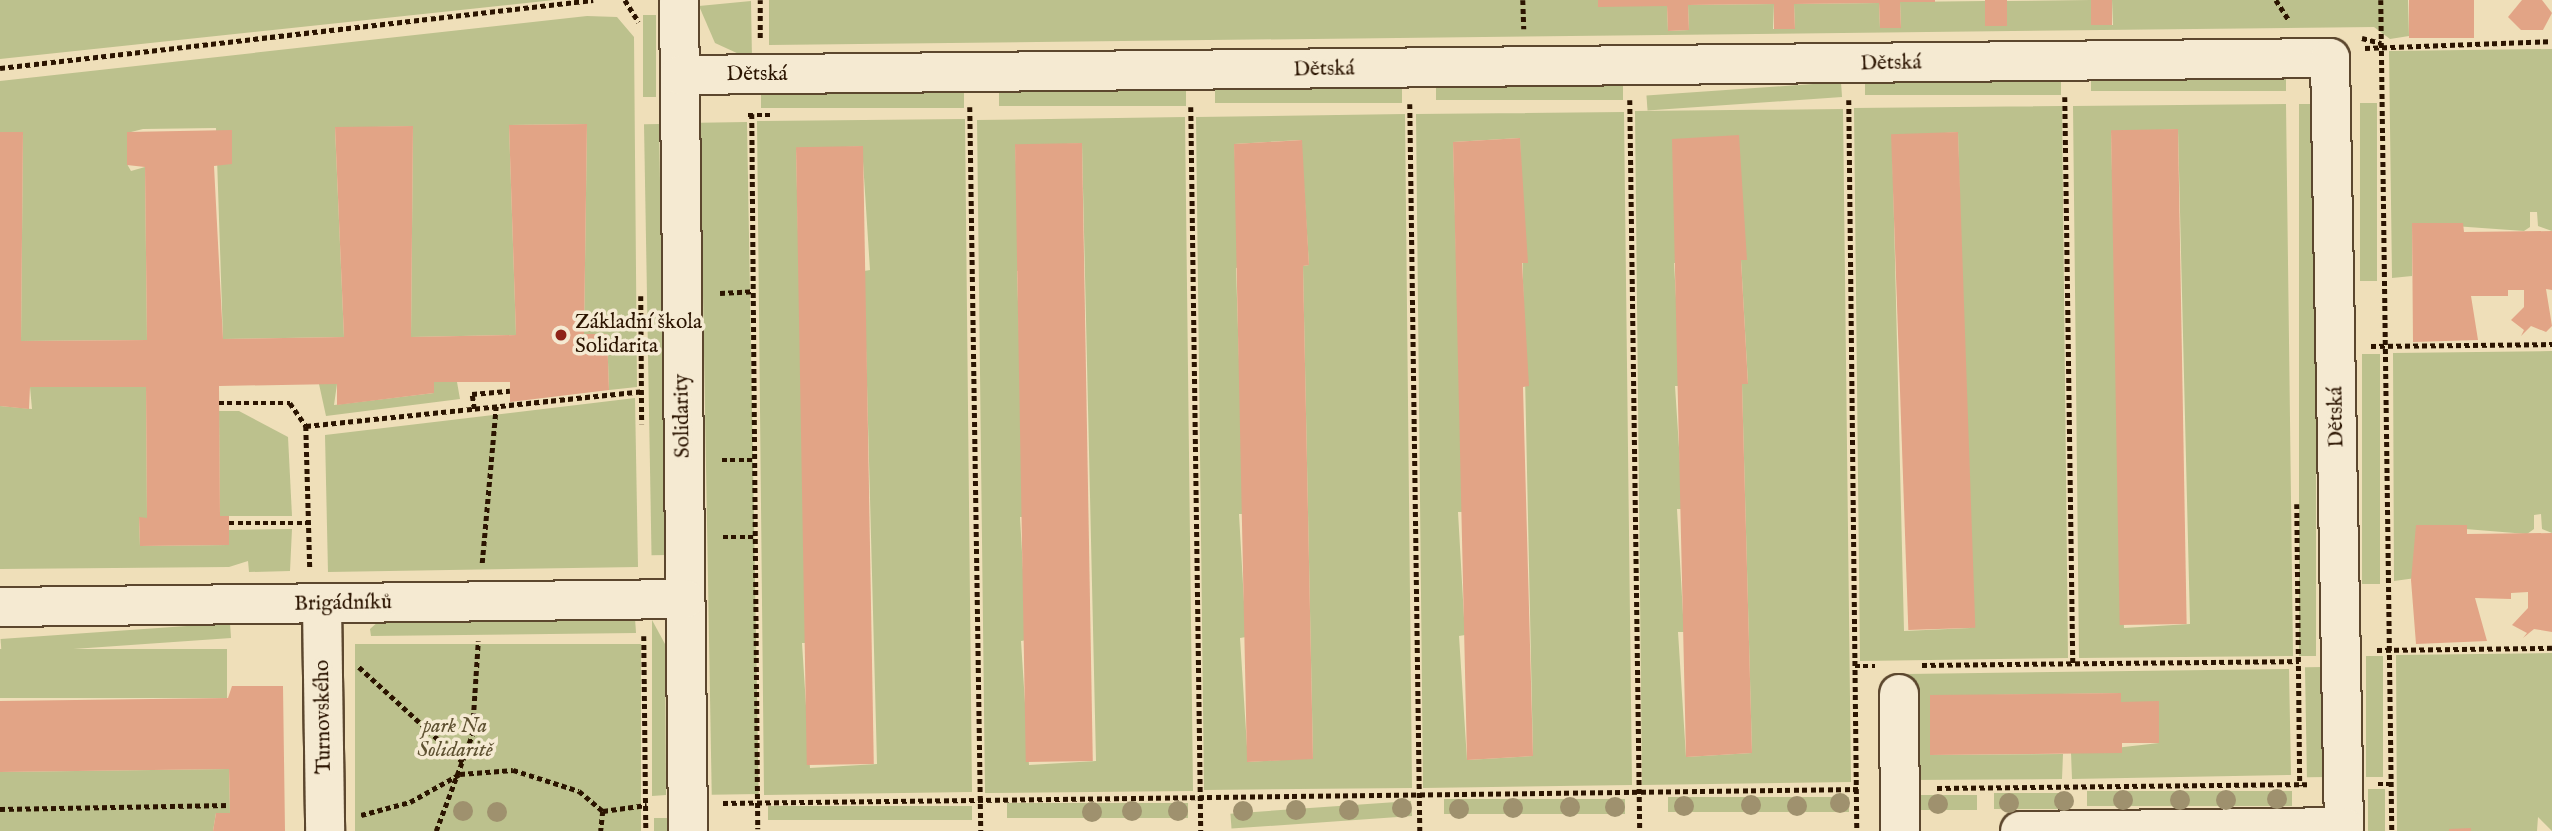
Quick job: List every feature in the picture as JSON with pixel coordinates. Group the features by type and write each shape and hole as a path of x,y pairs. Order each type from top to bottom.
{"street":[{"name":"Solidarity","path":"679,0 685,599 698,818"},
{"name":"Dětská","path":"680,75 2330,58 2344,829"},
{"name":"Brigádníků","path":"0,607 685,599"},
{"name":"Turnovského","path":"316,604 338,825"},
{"path":"1897,675 1900,831"},
{"path":"2020,831 2344,829"}],"path":[{"path":"0,68 593,0"},
{"path":"625,0 639,18 639,36"},
{"path":"760,0 760,48"},
{"path":"2381,0 2392,831"},
{"path":"2330,58 2381,43 2552,41"},
{"path":"2064,61 2073,663"},
{"path":"1848,65 1857,831"},
{"path":"1630,67 1640,831"},
{"path":"1410,69 1420,831"},
{"path":"1191,71 1201,831"},
{"path":"969,73 981,831"},
{"path":"753,105 760,802 758,829"},
{"path":"2336,348 2552,344"},
{"path":"474,409 472,394 510,391"},
{"path":"306,426 642,391"},
{"path":"219,403 290,403 306,426 309,523 316,604"},
{"path":"481,575 496,407"},
{"path":"229,523 309,523"},
{"path":"644,628 646,831"},
{"path":"436,831 460,774 474,717 478,641"},
{"path":"1855,666 1897,675 2073,663 2341,655 2390,650 2552,648"},
{"path":"350,666 363,667 463,762"},
{"path":"338,825 410,802 460,774 541,775 564,782 603,811 657,805"},
{"path":"698,818 760,802 2344,784"},
{"path":"0,808 229,805"},
{"path":"601,831 603,811"}],"green space":[{"path":"0,0 554,0 0,59"},
{"path":"769,0 1598,0 1667,6 1668,31 1689,30 1688,5 1774,4 1773,29 1795,29 1794,4 1879,3 1880,28 1901,27 1900,2 1985,1 1985,26 2006,26 2007,1 2091,0 2092,25 2113,25 2112,0 2408,0 2409,36 2390,39 2374,27 769,45"},
{"path":"751,1 752,60 715,43 699,6"},
{"path":"643,15 656,15 656,97 643,97"},
{"path":"587,16 617,17 634,37 637,387 609,390 607,334 584,334 587,124 509,125 516,335 411,337 413,126 335,128 344,337 223,339 216,128 143,129 127,133 127,164 131,171 145,167 147,340 21,341 23,132 0,132 0,81"},
{"path":"2552,49 2552,231 2538,226 2537,212 2530,212 2530,227 2524,231 2412,223 2412,276 2392,278 2389,51"},
{"path":"2091,77 2286,77 2286,91 2091,91"},
{"path":"1865,80 2061,80 2061,95 1865,95"},
{"path":"1841,82 1842,97 1648,111 1646,96"},
{"path":"1436,85 1623,85 1623,100 1436,100"},
{"path":"1215,88 1402,88 1402,103 1215,103"},
{"path":"999,91 1186,91 1186,106 999,106"},
{"path":"761,93 964,93 964,108 761,108"},
{"path":"2360,103 2377,103 2377,281 2360,281"},
{"path":"2286,104 2293,656 2079,658 2073,106","holes":["2178,129 2190,624 2124,628 2111,133"]},
{"path":"2299,104 2316,104 2316,656 2299,656"},
{"path":"2062,106 2068,658 1860,661 1854,108","holes":["1958,132 1970,628 1904,631 1892,137"]},
{"path":"1843,109 1851,782 1642,785 1635,111","holes":["1747,259 1741,260 1748,383 1742,384 1752,753 1686,757 1678,632 1684,632 1677,509 1683,509 1675,386 1681,386 1674,263"]},
{"path":"1624,112 1632,785 1423,788 1416,114","holes":["1520,138 1533,756 1467,760 1459,636 1465,635 1458,512 1463,512 1453,142"]},
{"path":"1405,114 1412,788 1204,790 1196,117","holes":["1301,140 1309,265 1303,266 1313,758 1248,762 1240,638 1246,637 1239,514 1244,514 1236,268 1242,267 1234,144"]},
{"path":"1185,117 1193,791 985,793 977,120","holes":["1082,143 1096,761 1029,765 1021,641 1027,640 1020,517 1025,517 1017,271 1022,271 1015,147"]},
{"path":"965,119 972,792 764,795 757,121","holes":["862,146 870,270 864,271 877,764 810,768 802,643 808,643 796,150"]},
{"path":"747,122 759,794 712,795 700,123"},
{"path":"644,124 659,124 667,555 652,555"},
{"path":"2552,351 2552,533 2542,529 2541,514 2534,515 2534,529 2527,534 2416,525 2416,578 2394,581 2393,353"},
{"path":"2362,354 2380,354 2380,584 2362,584"},
{"path":"434,382 457,382 460,399 326,416 319,384 337,384 334,405 434,393"},
{"path":"30,387 146,387 147,518 139,518 140,546 228,545 229,530 292,529 290,571 249,572 248,561 229,567 0,569 0,406 32,409"},
{"path":"635,398 638,567 328,572 325,435"},
{"path":"219,411 239,411 288,437 292,516 220,516"},
{"path":"635,618 636,633 371,636 370,629 379,621"},
{"path":"652,620 665,644 666,795 652,796"},
{"path":"230,623 231,638 2,654 1,639"},
{"name":"park Na Solidaritě","path":"355,644 641,644 641,831 355,831"},
{"path":"0,649 227,649 227,698 0,698"},
{"path":"2552,653 2552,831 2538,817 2537,831 2397,831 2396,655"},
{"path":"2366,656 2383,656 2383,777 2366,777"},
{"path":"2305,667 2324,667 2326,777 2307,777"},
{"path":"2289,669 2291,775 2072,779 2071,753 2159,743 2159,702 2121,702 2120,693 1930,696 1930,755 2063,754 2062,779 1908,780 1907,674"},
{"path":"229,769 230,813 216,813 213,831 0,831 0,772"},
{"path":"2368,789 2385,789 2385,831 2368,831"},
{"path":"2087,791 2292,791 2292,806 2087,806"},
{"path":"1994,793 2069,793 2069,809 1994,809"},
{"path":"1908,795 1977,795 1977,810 1908,810"},
{"path":"1668,797 1849,797 1849,812 1668,812"},
{"path":"1444,799 1625,799 1625,814 1444,814"},
{"path":"1411,801 1412,816 1231,829 1230,814"},
{"path":"1007,803 1188,803 1188,818 1007,818"},
{"path":"768,806 972,806 972,820 768,820"},
{"path":"654,818 669,818 669,831 654,831"}],"building":[{"path":"1598,0 1935,2 1900,2 1901,28 1880,28 1879,3 1794,4 1795,29 1774,29 1774,4 1688,5 1689,30 1668,31 1667,6 1598,7"},
{"path":"1985,0 2007,0 2007,26 1985,26"},
{"path":"2091,0 2112,0 2112,25 2091,25"},
{"path":"2409,0 2474,0 2474,38 2409,38"},
{"path":"2522,0 2542,0 2552,13 2543,30 2521,30 2508,17"},
{"name":"Základní škola Solidarita","path":"587,124 584,334 607,334 609,390 510,402 510,382 434,382 434,393 337,405 337,384 219,386 220,516 229,516 229,545 140,546 139,517 147,518 146,387 30,387 29,409 0,406 0,132 23,132 21,341 147,340 145,167 127,165 127,132 232,130 232,164 214,166 223,339 344,337 335,127 413,126 411,337 516,335 509,125"},
{"path":"2178,129 2187,624 2120,625 2111,130"},
{"path":"1958,132 1975,628 1908,630 1891,134"},
{"path":"1739,135 1747,260 1741,260 1748,384 1742,384 1752,753 1686,757 1672,139"},
{"path":"1520,138 1528,263 1522,263 1529,386 1523,387 1533,756 1467,760 1453,142"},
{"path":"1302,140 1309,265 1303,266 1313,759 1247,762 1234,144"},
{"path":"1082,143 1093,761 1026,762 1015,144"},
{"path":"863,146 874,764 807,765 796,147"},
{"path":"2412,223 2463,223 2464,232 2552,231 2552,290 2546,289 2552,326 2546,332 2531,326 2521,336 2524,330 2511,320 2524,307 2524,290 2508,290 2508,296 2471,296 2478,340 2413,342"},
{"path":"2416,525 2467,525 2467,534 2552,533 2552,632 2534,629 2523,638 2527,633 2512,625 2528,608 2528,592 2511,593 2511,599 2475,598 2487,641 2416,644 2411,580"},
{"path":"232,686 283,686 285,831 213,831 216,813 230,813 229,769 0,772 0,701 228,698"},
{"path":"2121,693 2121,702 2159,701 2159,743 2122,743 2122,753 1930,755 1930,695"},
{"path":"2471,828 2471,831 2449,831 2449,829"}],"place":[{"name":"Základní škola Solidarita","path":"561,335"}]}
